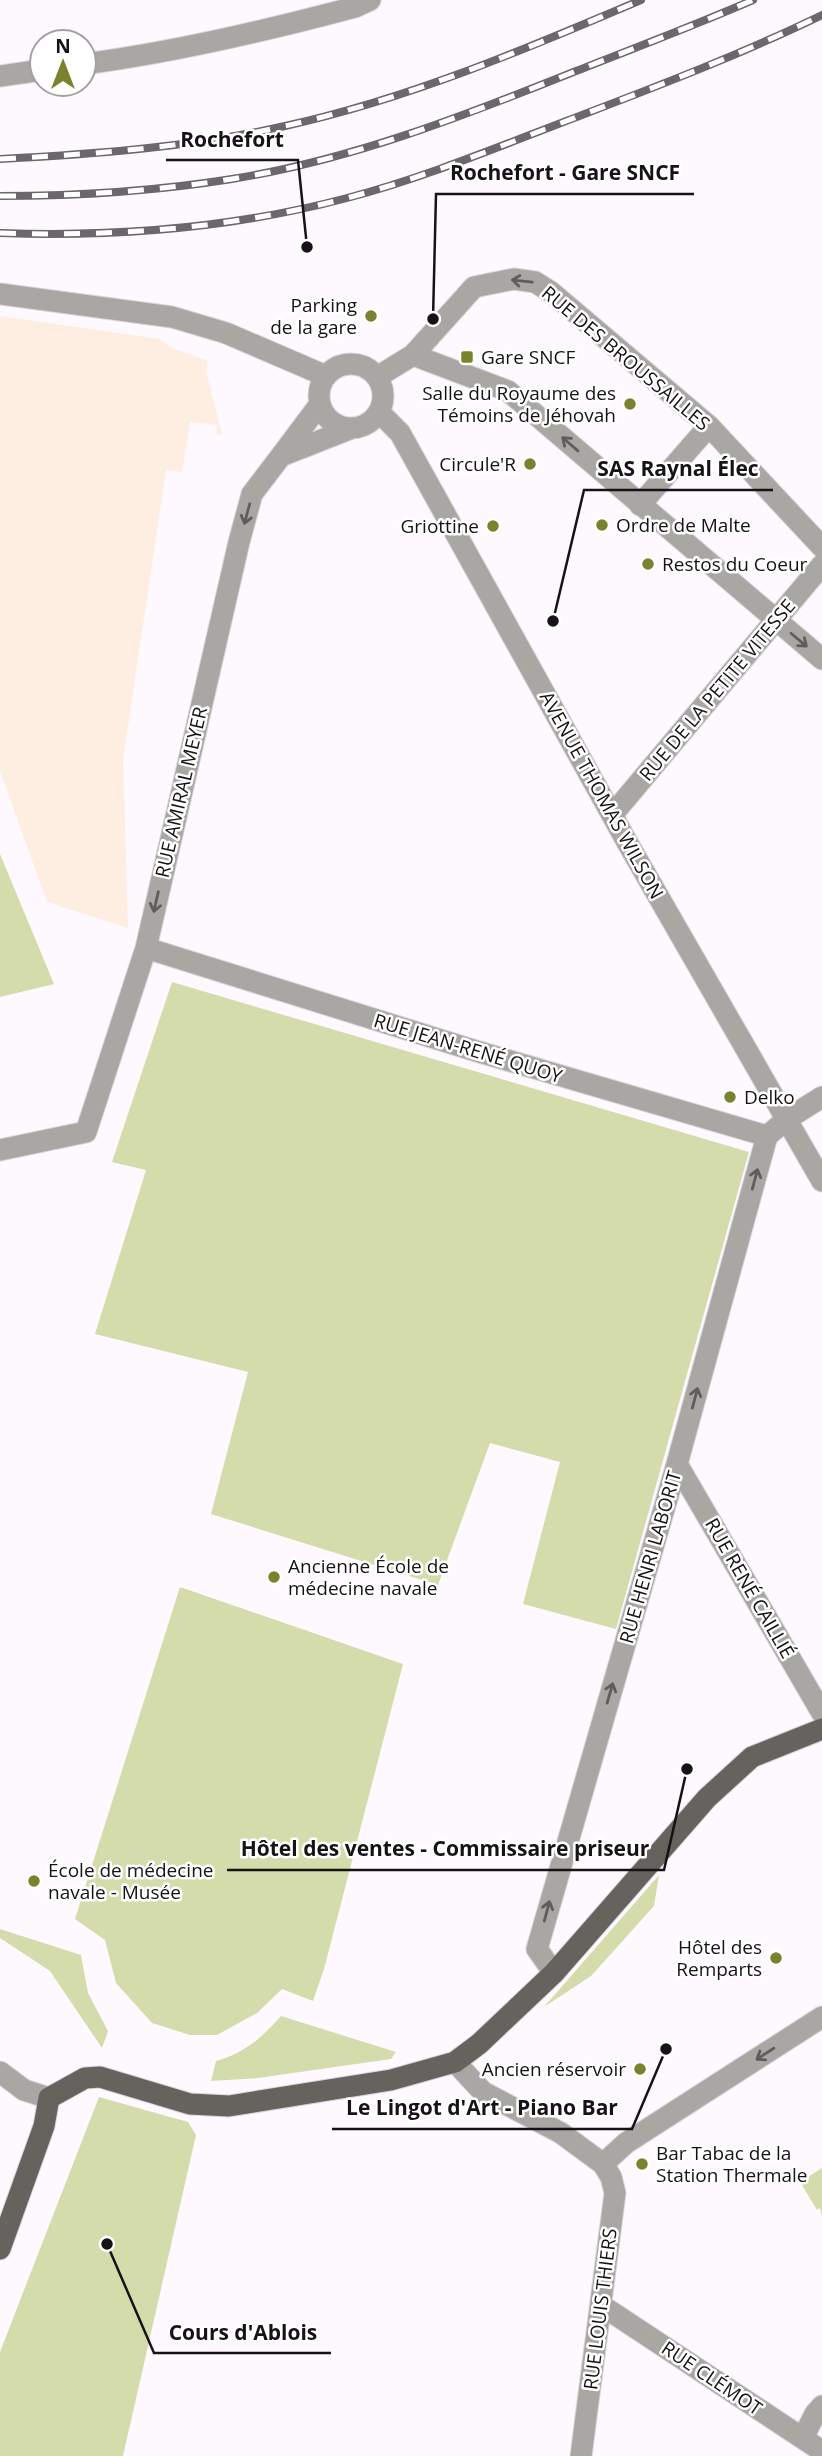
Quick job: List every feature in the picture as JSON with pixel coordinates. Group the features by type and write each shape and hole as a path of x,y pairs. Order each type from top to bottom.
{"main road":[{"path":"0,2249 44,2126 49,2098 85,2078 100,2077 190,2104 229,2106 391,2080 456,2062 479,2044 554,1973 707,1798 752,1757 822,1728"}],"street":[{"path":"98,62 171,52 240,37 355,7 370,0"},
{"path":"0,76 28,72"},
{"name":"RUE DES BROUSSAILLES","path":"377,377 413,355 474,287 514,279 535,282 551,292 709,426 822,547"},
{"path":"0,294 172,317 226,332 326,376"},
{"path":"413,355 508,391 822,659"},
{"path":"281,456 363,426 379,412 383,394 377,377 369,369 348,364 332,370 326,376 321,385 320,404 332,421 352,428"},
{"name":"RUE AMIRAL MEYER","path":"0,1150 86,1132 146,948 252,494 320,404"},
{"name":"AVENUE THOMAS WILSON","path":"379,412 400,433 612,815 822,1181"},
{"path":"640,505 709,426"},
{"name":"RUE DE LA PETITE VITESSE","path":"612,815 822,565"},
{"name":"RUE JEAN-RENÉ QUOY","path":"146,948 476,1051 767,1136"},
{"path":"767,1136 822,1097"},
{"name":"RUE HENRI LABORIT","path":"554,1973 537,1949 677,1464 767,1136"},
{"name":"RUE RENÉ CAILLIÉ","path":"677,1464 822,1713"},
{"path":"456,2062 483,2092 561,2133 603,2164 626,2143 822,2017"},
{"path":"0,2071 24,2090 49,2098"},
{"name":"RUE LOUIS THIERS","path":"581,2456 615,2193 611,2177 603,2164"},
{"name":"RUE CLÉMOT","path":"601,2305 803,2438 821,2453"},
{"path":"803,2438 822,2406"}],"shaded area":[{"path":"0,316 159,339 172,348 208,361 206,372 222,434 216,435 217,425 190,422 182,472 166,470 123,760 128,928 47,902 0,771"}],"green space":[{"path":"0,854 54,984 0,997"},
{"path":"172,982 749,1152 616,1629 523,1604 560,1462 490,1443 438,1585 211,1514 248,1372 95,1334 146,1170 112,1162"},
{"path":"180,1587 403,1664 324,1969 313,2001 282,1989 257,2013 217,2035 190,2035 152,2023 116,1983 105,1940 75,1919"},
{"path":"659,1875 654,1906 591,1976 544,2007"},
{"path":"0,1929 81,1955 88,1993 108,2031 102,2048 50,1971 0,1938"},
{"path":"281,2016 396,2052 391,2059 258,2078 211,2081 216,2061 252,2044"},
{"path":"99,2097 188,2122 196,2135 123,2456 0,2456 0,2352"},
{"path":"822,2168 822,2217 820,2208 817,2210 800,2182"}],"railway":[{"path":"0,159 179,144 250,133 331,115 466,71 641,0"},
{"path":"0,196 88,194 175,187 232,179 319,161 362,149 488,105 753,0"},
{"path":"0,233 131,232 175,228 261,217 347,198 436,170 673,80 822,15"}],"place":[{"name":"Rochefort","path":"307,247"},
{"name":"Parking de la gare","path":"371,316"},
{"name":"Rochefort - Gare SNCF","path":"433,319"},
{"name":"Gare SNCF","path":"467,357"},
{"name":"Salle du Royaume des Témoins de Jéhovah","path":"630,404"},
{"name":"Circule'R","path":"530,464"},
{"name":"Ordre de Malte","path":"602,525"},
{"name":"Griottine","path":"493,526"},
{"name":"Restos du Coeur","path":"648,564"},
{"name":"SAS Raynal Élec","path":"553,621"},
{"name":"Delko","path":"730,1097"},
{"name":"Ancienne École de médecine navale","path":"274,1577"},
{"name":"Hôtel des ventes - Commissaire priseur","path":"687,1769"},
{"name":"École de médecine navale - Musée","path":"34,1881"},
{"name":"Hôtel des Remparts","path":"776,1958"},
{"name":"Le Lingot d'Art - Piano Bar","path":"666,2049"},
{"name":"Ancien réservoir","path":"640,2069"},
{"name":"Bar Tabac de la Station Thermale","path":"642,2164"},
{"name":"Cours d'Ablois","path":"107,2244"}]}
